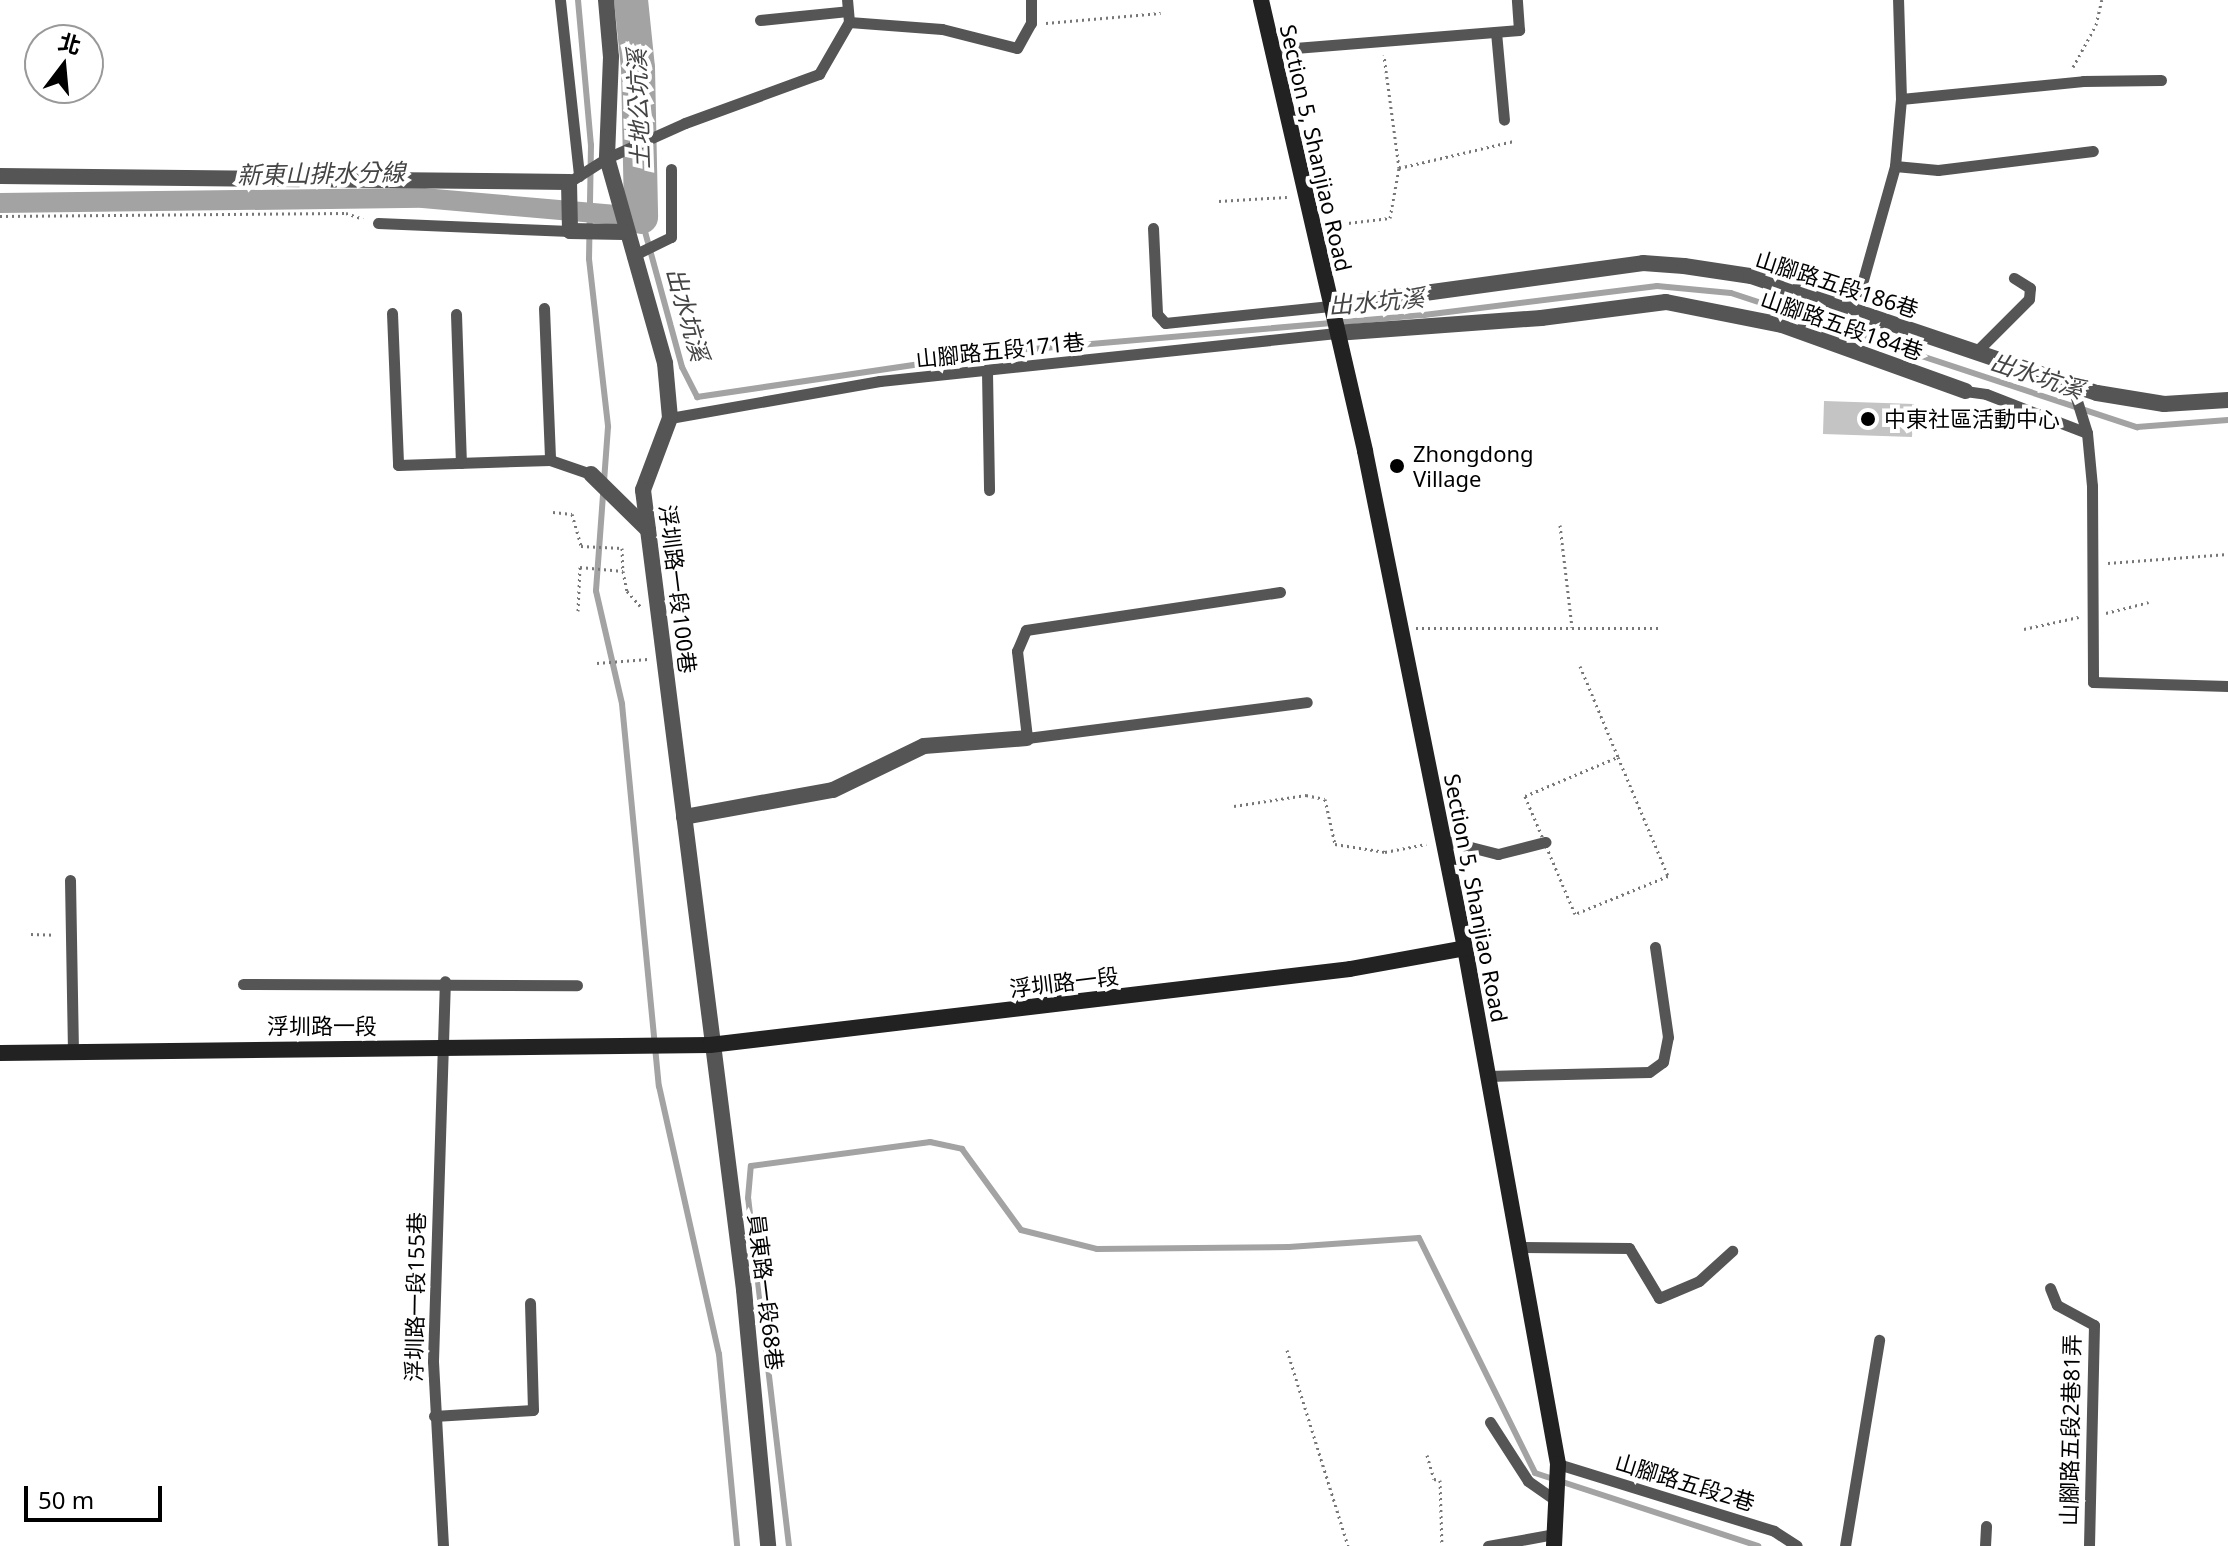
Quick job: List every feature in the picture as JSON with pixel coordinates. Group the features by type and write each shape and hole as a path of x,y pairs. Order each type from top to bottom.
{"main road":[{"name":"Section 5, Shanjiao Road","path":"1261,0 1401,628 1465,948 1559,1469 1554,1540"},
{"name":"浮圳路一段","path":"0,1053 710,1045 1350,969 1465,948"}],"street":[{"name":"浮圳路一段100巷","path":"606,0 611,57 607,158 624,232 665,363 670,418 643,490 710,1045"},
{"path":"0,176 574,179 570,231 624,232"},
{"name":"山腳路五段186巷","path":"1330,306 1643,263 1751,276 2072,385 2164,404 2228,400"},
{"name":"山腳路五段184巷","path":"1336,333 1541,318 1666,302 1782,325 1965,391"},
{"path":"591,474 648,530"},
{"path":"684,817 833,790 924,746 1027,738"},
{"name":"員東路一段68巷","path":"710,1045 760,1426 768,1546"}],"lane":[{"path":"560,0 574,179 628,148 819,74 848,11"},
{"path":"760,20 848,11 942,29 1017,48 1031,23 1031,0"},
{"path":"1270,50 1519,30 1517,0"},
{"path":"1854,312 1895,166 1901,99 1898,0"},
{"path":"1496,32 1504,120"},
{"path":"1901,99 2062,84 2161,80"},
{"path":"1895,166 1938,170 2093,151"},
{"path":"632,256 671,237 671,169"},
{"path":"378,223 570,231"},
{"path":"1153,228 1157,314 1165,323 1330,306"},
{"path":"1975,353 2029,299 2030,288 2014,278"},
{"path":"544,308 550,460"},
{"path":"392,313 398,465 550,460 591,474"},
{"path":"456,314 461,463"},
{"name":"山腳路五段171巷","path":"670,418 880,381 1336,333"},
{"path":"987,372 989,490"},
{"path":"2072,385 2087,433 2093,682 2228,686"},
{"name":"山腳路五段184巷","path":"1965,391 1986,394 2087,433"},
{"path":"1280,592 1026,630 1017,651 1027,738 1307,702"},
{"path":"1443,840 1498,854 1545,842"},
{"path":"70,880 73,1053"},
{"path":"1487,1076 1649,1072 1663,1062 1668,1037 1655,947"},
{"path":"243,984 445,981 577,985"},
{"name":"浮圳路一段155巷","path":"443,1546 434,1416 445,981"},
{"path":"1518,1247 1629,1248 1659,1298 1699,1281 1732,1251"},
{"name":"山腳路五段2巷81弄","path":"2050,1288 2057,1305 2094,1325 2089,1546"},
{"path":"434,1416 533,1410 530,1303"},
{"path":"1845,1546 1879,1340"},
{"path":"1490,1422 1528,1481 1557,1501"},
{"name":"山腳路五段2巷","path":"1559,1469 1774,1531 1797,1546"},
{"path":"1985,1546 1986,1526"},
{"path":"1488,1546 1554,1540"}],"path":[{"path":"2062,84 2096,25 2102,0"},
{"path":"1031,23 1161,13"},
{"path":"1311,227 1390,218 1399,168 1382,42"},
{"path":"1399,168 1514,141"},
{"path":"1219,201 1303,196"},
{"path":"0,216 346,213 378,223"},
{"path":"553,512 572,514 581,546 622,548 623,571 632,599 658,612"},
{"path":"1560,525 1572,627"},
{"path":"2092,565 2228,554"},
{"path":"578,611 580,567 623,571"},
{"path":"2024,629 2149,602"},
{"path":"1401,628 1660,628"},
{"path":"597,663 664,657"},
{"path":"1580,666 1668,876 1575,914 1525,796 1618,757"},
{"path":"1234,806 1306,795 1325,799 1335,844 1385,852 1443,840"},
{"path":"31,934 71,936"},
{"path":"1287,1350 1348,1546"},
{"path":"1427,1455 1434,1479 1440,1480 1442,1546"}],"building":[{"name":"中東社區活動中心","path":"1824,401 1914,404 1912,437 1823,434"}],"waterway":[{"path":"578,0 591,145 589,259 608,427 596,591 622,704 659,1086 719,1354 737,1546"},
{"name":"土地公坑溪","path":"631,0 638,68 641,217"},
{"name":"新東山排水分線","path":"0,203 423,198 641,217"},
{"name":"出水坑溪","path":"641,217 682,367 697,397 1000,352 1424,315 1657,286 1731,293 2137,427 2228,420"},
{"path":"789,1546 748,1198 751,1166 930,1142 962,1149 1021,1230 1097,1249 1289,1247 1419,1238 1535,1473 1758,1546"}],"place":[{"name":"中東社區活動中心","path":"1868,419"},
{"name":"Zhongdong Village","path":"1397,466"}]}
